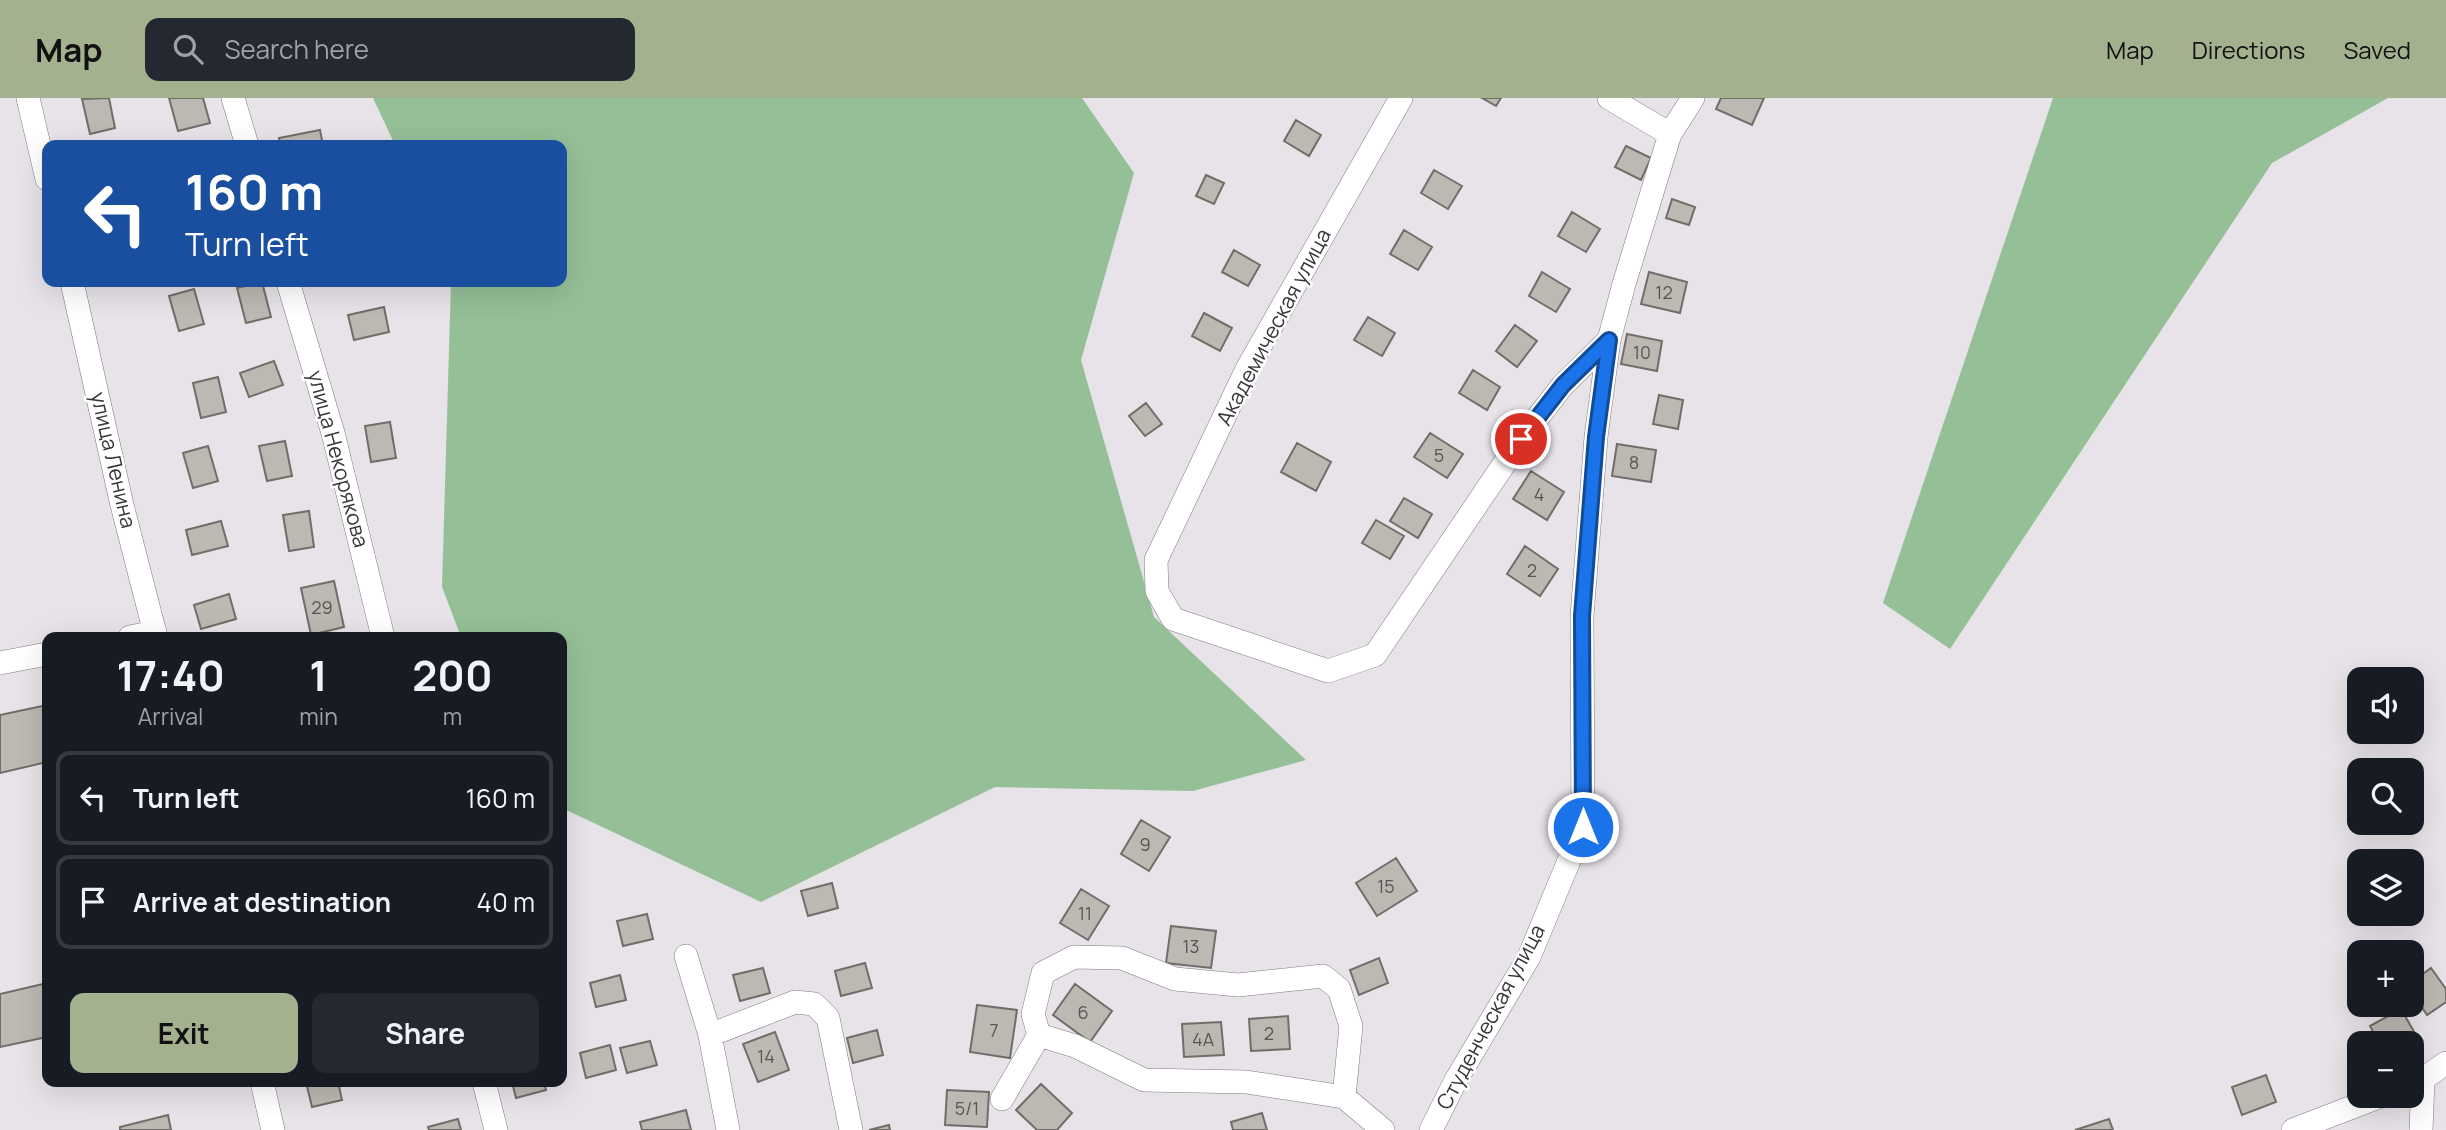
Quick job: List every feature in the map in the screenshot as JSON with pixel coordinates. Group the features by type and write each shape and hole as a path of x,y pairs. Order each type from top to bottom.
{"street":[{"path":"28,98 42,158"},
{"path":"233,98 246,140"},
{"name":"Академическая улица","path":"1401,98 1247,369 1156,560 1157,591 1174,619 1328,670 1374,654 1521,439 1563,385 1609,340"},
{"path":"1609,98 1670,134"},
{"path":"1609,340 1670,134 1693,98"},
{"name":"улица Ленина","path":"73,287 122,505 154,632"},
{"name":"улица Некорякова","path":"289,287 333,433 382,632"},
{"name":"Студенческая улица","path":"1431,1130 1456,1080 1529,957 1583,827 1582,616 1596,437 1609,340"},
{"path":"0,663 42,655"},
{"path":"686,956 710,1035 728,1130"},
{"path":"1002,1099 1039,1035 1033,1014 1043,973 1074,957 1122,958 1175,979 1238,985 1323,976 1339,989 1350,1026 1344,1097"},
{"path":"710,1035 795,1002 814,1004 828,1018 851,1130"},
{"path":"1039,1035 1075,1046 1144,1080 1246,1082 1344,1097 1383,1130"},
{"path":"2424,1077 2446,1063"},
{"path":"263,1087 273,1130"},
{"path":"485,1087 496,1130"},
{"path":"2293,1130 2350,1108"},
{"path":"2419,1108 2421,1130"}],"green space":[{"path":"373,98 1082,98 1134,173 1081,360 1154,617 1306,760 1193,791 995,787 761,902 567,810 567,632 459,632 442,587 451,287 567,287 567,140 393,140"},
{"path":"2053,98 2388,98 2272,163 1950,649 1883,603"}],"building":[{"path":"109,98 115,128 90,134 82,99"},
{"path":"169,98 203,98 210,123 178,131"},
{"path":"1482,98 1501,98 1496,106"},
{"path":"1721,98 1764,98 1752,125 1716,109"},
{"path":"1296,120 1321,135 1309,156 1284,141"},
{"path":"320,130 322,140 279,140"},
{"path":"1626,146 1651,158 1641,180 1615,167"},
{"path":"1434,170 1462,186 1448,209 1421,193"},
{"path":"1206,175 1224,183 1214,204 1196,196"},
{"path":"1672,199 1695,207 1689,225 1666,218"},
{"path":"1572,212 1600,229 1586,252 1558,236"},
{"path":"1404,230 1432,247 1418,270 1390,254"},
{"path":"1234,250 1260,265 1248,286 1222,272"},
{"path":"1542,272 1570,289 1556,312 1529,296"},
{"path":"1649,272 1687,282 1680,313 1641,304"},
{"path":"263,287 271,317 246,323 237,288"},
{"path":"194,289 204,324 179,331 169,296"},
{"path":"384,307 389,332 354,340 348,315"},
{"path":"1204,313 1232,328 1220,351 1192,336"},
{"path":"1368,317 1395,333 1382,356 1354,340"},
{"path":"1515,325 1537,341 1517,367 1496,351"},
{"path":"1627,334 1662,341 1657,371 1621,364"},
{"path":"274,361 283,385 249,397 240,373"},
{"path":"1473,370 1500,387 1487,410 1459,393"},
{"path":"218,377 226,412 201,418 193,383"},
{"path":"1659,395 1683,400 1678,429 1653,424"},
{"path":"1146,403 1162,424 1145,436 1129,416"},
{"path":"390,422 396,458 371,462 365,426"},
{"path":"1430,433 1463,454 1447,478 1414,457"},
{"path":"285,441 292,476 267,481 259,446"},
{"path":"1297,443 1331,462 1316,491 1281,472"},
{"path":"1617,444 1656,450 1651,482 1612,476"},
{"path":"208,446 218,481 193,488 183,453"},
{"path":"1531,471 1564,492 1547,520 1513,499"},
{"path":"1404,498 1432,514 1418,538 1390,521"},
{"path":"309,511 314,547 289,551 283,515"},
{"path":"1376,520 1404,536 1390,559 1362,543"},
{"path":"221,521 228,546 192,555 186,530"},
{"path":"1525,546 1558,569 1540,596 1507,574"},
{"path":"334,581 344,627 310,632 301,588"},
{"path":"229,594 236,619 201,629 194,605"},
{"path":"42,706 42,763 0,773 0,715"},
{"path":"1141,820 1170,837 1149,871 1121,854"},
{"path":"1396,858 1417,891 1377,916 1356,883"},
{"path":"832,883 838,908 808,916 801,891"},
{"path":"1081,889 1109,906 1088,940 1060,923"},
{"path":"647,914 653,939 623,946 617,921"},
{"path":"1171,926 1216,931 1211,968 1166,963"},
{"path":"1379,958 1388,983 1359,995 1350,970"},
{"path":"865,963 872,988 841,996 835,971"},
{"path":"763,968 770,993 740,1001 733,975"},
{"path":"2431,968 2446,989 2446,1002 2427,1015 2424,1010 2424,973"},
{"path":"620,975 626,1000 596,1007 590,983"},
{"path":"42,984 42,1038 0,1047 0,994"},
{"path":"1075,984 1112,1011 1090,1042 1053,1015"},
{"path":"977,1005 1017,1010 1010,1058 970,1052"},
{"path":"1288,1016 1290,1049 1251,1051 1249,1019"},
{"path":"2386,1017 2406,1017 2414,1031 2373,1031 2370,1026"},
{"path":"1221,1022 1224,1055 1184,1057 1182,1024"},
{"path":"877,1030 883,1055 853,1063 847,1038"},
{"path":"775,1032 789,1070 758,1082 743,1044"},
{"path":"650,1041 657,1065 627,1073 620,1048"},
{"path":"610,1045 616,1070 586,1078 580,1053"},
{"path":"2266,1075 2276,1102 2242,1115 2232,1087"},
{"path":"1041,1084 1072,1113 1057,1130 1037,1130 1016,1110"},
{"path":"307,1087 339,1087 342,1100 312,1107"},
{"path":"513,1087 545,1087 546,1090 516,1098"},
{"path":"947,1090 989,1092 987,1127 945,1125"},
{"path":"686,1110 691,1130 642,1130 640,1122"},
{"path":"1262,1113 1267,1130 1233,1130 1231,1122"},
{"path":"168,1115 171,1130 120,1130 120,1127"},
{"path":"458,1119 461,1130 429,1130 428,1127"},
{"path":"2109,1119 2113,1130 2075,1130"},
{"path":"889,1125 890,1130 869,1130"}],"route":[{"path":"1521,439 1563,385 1609,340 1596,437 1582,616 1583,827"}]}
